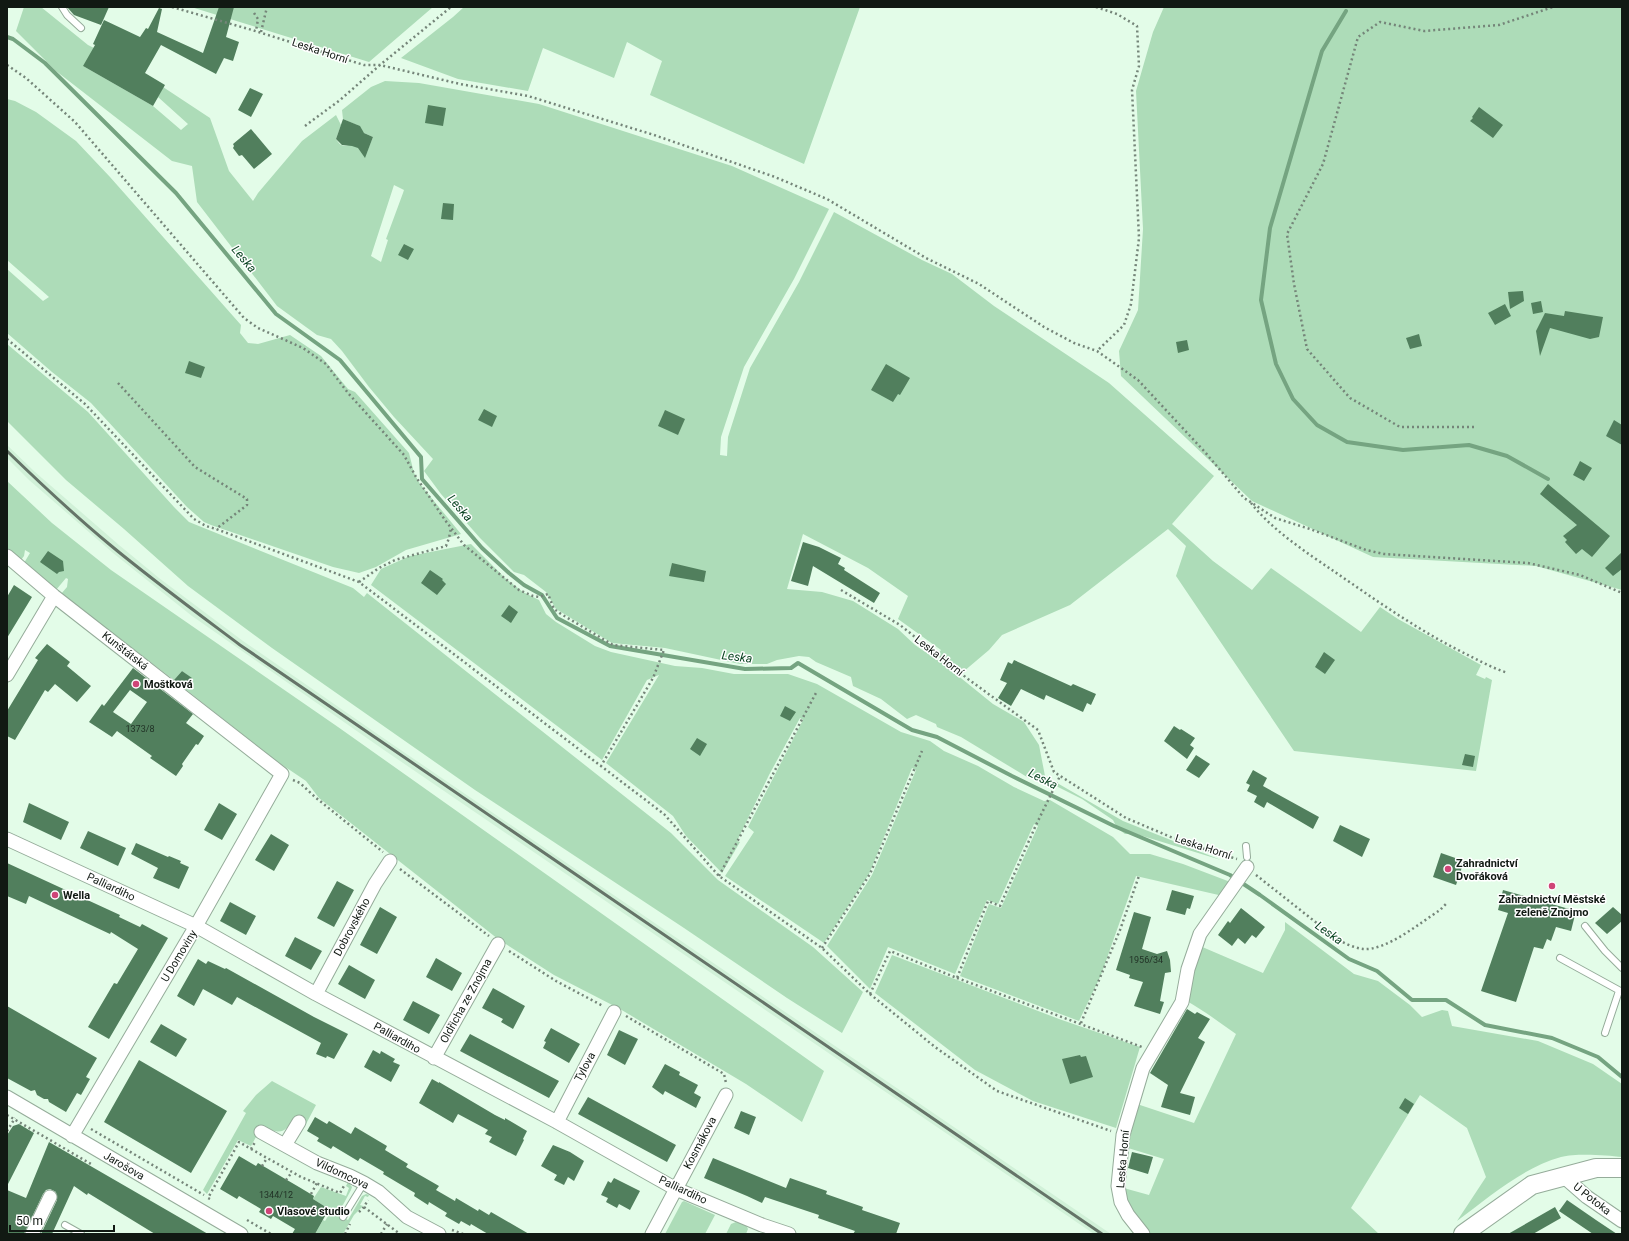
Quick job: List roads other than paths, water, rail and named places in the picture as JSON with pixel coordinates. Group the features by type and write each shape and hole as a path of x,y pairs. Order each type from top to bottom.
{"street":[{"name":"Kunštátská","path":"7,556 54,596 282,774"},
{"path":"7,675 54,596"},
{"name":"U Domoviny","path":"72,1136 196,926 282,774"},
{"name":"Palliardiho","path":"7,839 196,926 316,994 557,1122 676,1188 761,1227 789,1234"},
{"name":"Dobrovského","path":"316,994 375,884 390,861"},
{"name":"Leska Horní","path":"1143,1234 1128,1216 1121,1202 1118,1186 1123,1135 1143,1068 1182,1002 1188,969 1200,934 1243,870"},
{"name":"Oldřicha ze Znojma","path":"434,1058 498,944"},
{"name":"Tylova","path":"557,1122 614,1012"},
{"name":"Kosmákova","path":"652,1234 726,1095"},
{"name":"Jarošova","path":"8,1100 241,1234"},
{"path":"285,1145 299,1122"},
{"name":"Vildomcova","path":"260,1132 317,1163 364,1183 379,1192 406,1217 439,1234"},
{"path":"1463,1234 1532,1185 1596,1168 1622,1168"},
{"name":"U Potoka","path":"1564,1176 1587,1197 1622,1221"},
{"path":"32,1234 50,1197"}],"lane":[{"path":"62,7 67,15 81,28"},
{"path":"1243,870 1246,846"},
{"path":"1585,926 1605,952 1622,968"},
{"path":"1560,958 1621,991 1605,1033"},
{"path":"343,1217 364,1183"},
{"path":"65,1225 81,1234"}],"waterway":[{"path":"1346,11 1322,51 1270,228 1261,300 1276,364 1293,399 1317,425 1347,442 1403,450 1469,445 1507,456 1548,479"},
{"name":"Leska","path":"7,37 13,39 45,63 176,193 276,314 340,360 421,457 422,479 482,548 524,585 542,595 557,618 610,646 745,669 791,668 798,663 912,730 937,737 1114,826 1230,875 1349,959 1377,971 1412,1000 1446,1000 1485,1025 1552,1038 1598,1057 1622,1077"}],"railway":[{"path":"7,451 57,499 109,544 157,583 240,645 1102,1234"}],"place":[{"name":"Moštková","path":"136,684"},
{"name":"Zahradnictví Dvořáková","path":"1448,869"},
{"name":"Zahradnictví Městské zeleně Znojmo","path":"1552,886"},
{"name":"Wella","path":"55,895"},
{"name":"Vlasové studio","path":"269,1211"}]}
